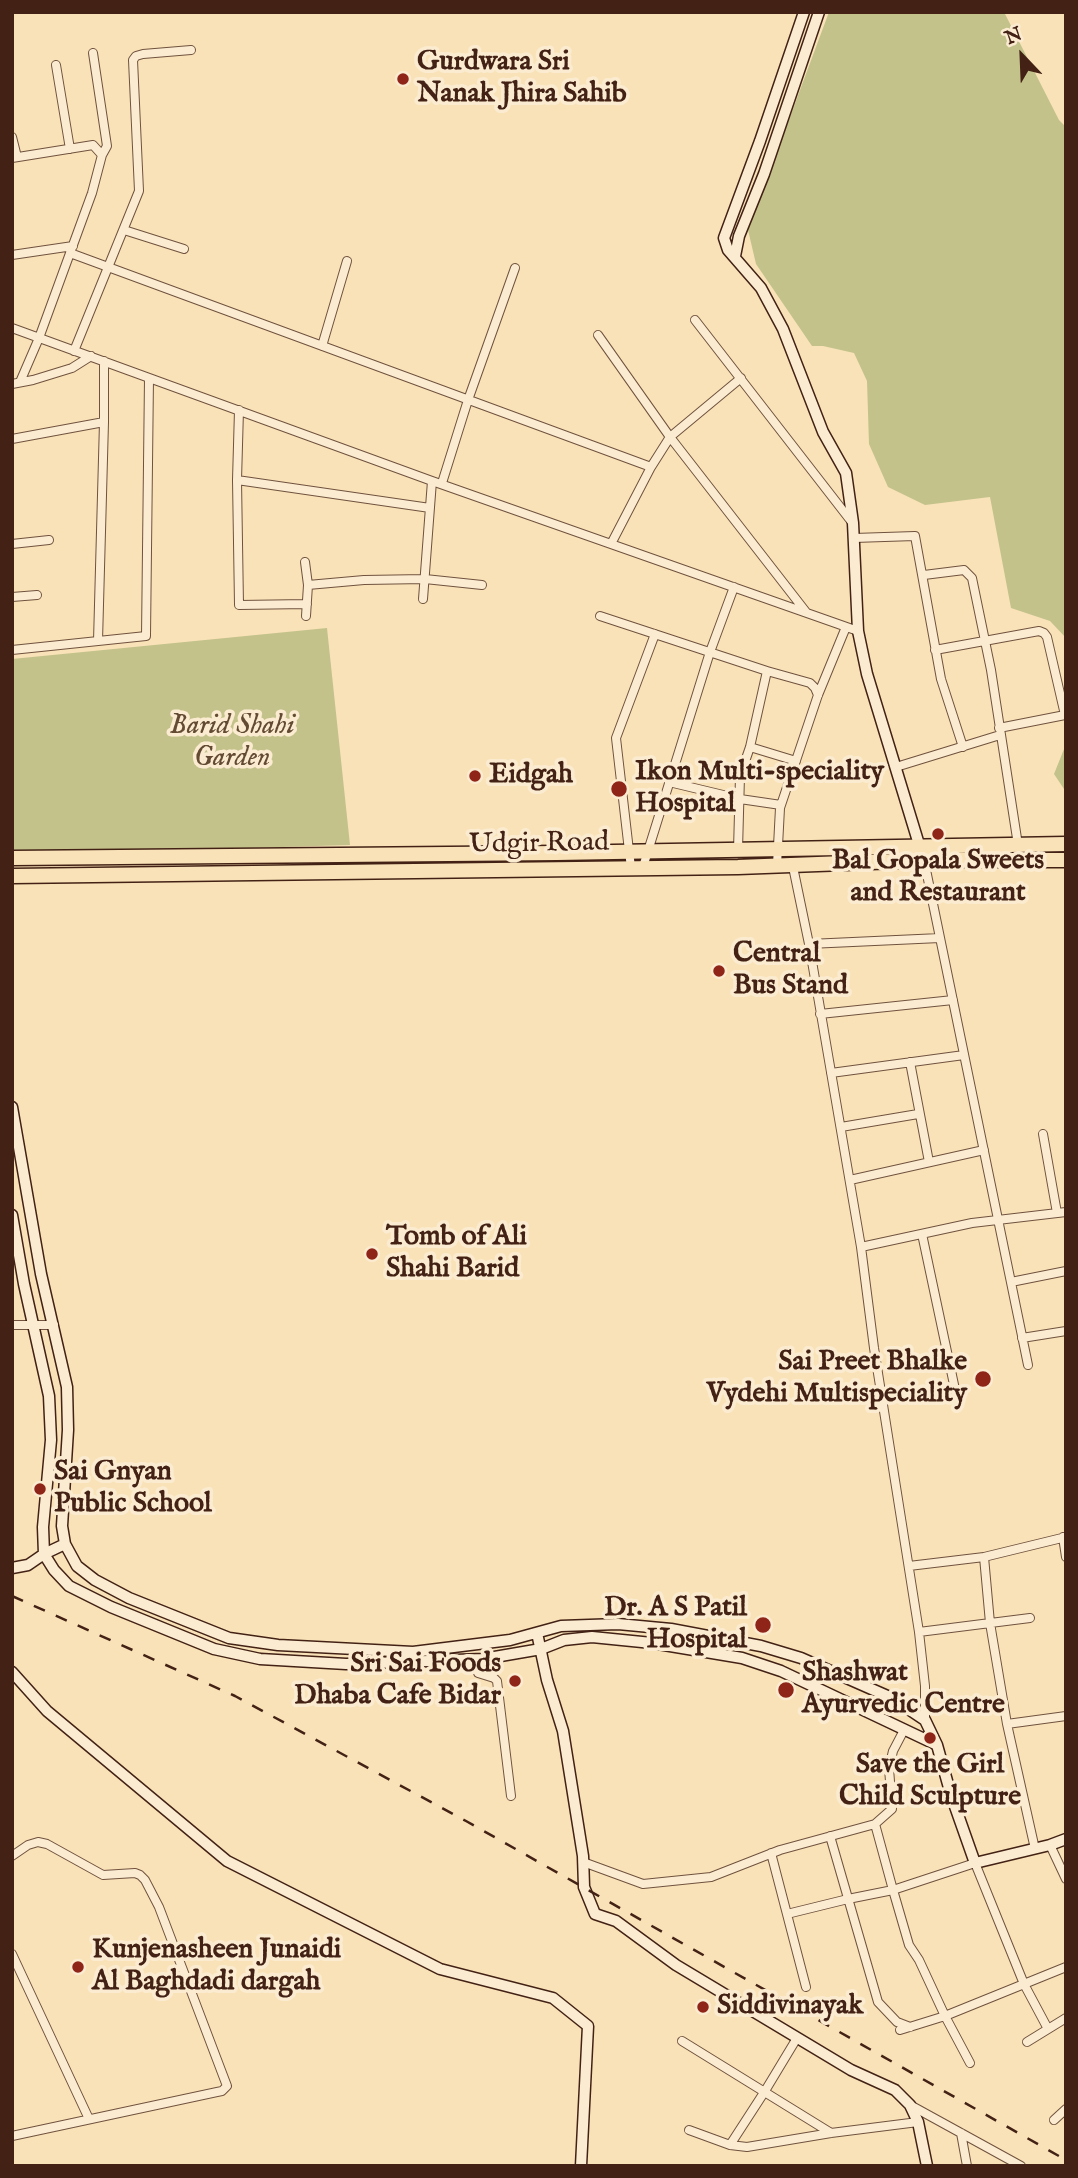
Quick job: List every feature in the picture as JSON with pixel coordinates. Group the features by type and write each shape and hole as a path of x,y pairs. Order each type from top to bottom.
{"highway":[{"name":"Udgir Road","path":"12,876 777,865 1018,845 1066,844"},
{"name":"Udgir Road","path":"12,858 784,849 1066,860"}],"main road":[{"path":"804,12 760,141 723,238 728,250 761,288 783,329 823,432 846,473 853,523 858,631 867,674 922,853"},
{"path":"734,256 819,12"},
{"path":"12,1107 41,1274 67,1387 68,1430 62,1526 65,1544 77,1566 95,1580 129,1598 229,1638 278,1645 413,1652 510,1640 561,1626 618,1624 671,1629 761,1646 801,1658 892,1698 925,1720 937,1745 975,1863 1066,1839"},
{"path":"12,1215 24,1284 50,1396 51,1440 43,1527 44,1554 69,1586 111,1607 214,1649 260,1659 346,1664 473,1659 541,1649 564,1640 592,1637 652,1643 742,1658 781,1671 937,1745"},
{"path":"12,1568 28,1565 65,1544"},
{"path":"537,1633 547,1679 563,1731 583,1862 584,1887 595,1914 616,1921 676,1965 851,2070 895,2091 910,2105 918,2122 927,2166"},
{"path":"12,1672 47,1711 227,1861 440,1969 553,1998 588,2026 581,2166"}],"street":[{"path":"74,351 136,201 140,180 133,60 143,54 191,50"},
{"path":"16,383 40,338 107,146 93,53"},
{"path":"55,65 71,149"},
{"path":"12,137 14,157 93,145 102,155"},
{"path":"124,230 184,249"},
{"path":"12,255 72,249 107,267 651,467"},
{"path":"322,345 347,261"},
{"path":"423,599 430,508 437,482 515,268"},
{"path":"695,320 853,523"},
{"path":"12,328 858,631"},
{"path":"598,335 670,438 806,612"},
{"path":"16,383 72,368 91,356"},
{"path":"97,641 104,361"},
{"path":"12,650 146,636 149,378"},
{"path":"611,544 651,467 670,438 741,379"},
{"path":"239,410 239,605 307,604"},
{"path":"12,439 104,422"},
{"path":"237,480 430,508"},
{"path":"854,538 915,536 941,679 963,747"},
{"path":"12,544 49,540"},
{"path":"305,562 308,585 306,616"},
{"path":"924,575 964,570 970,573 972,578 985,641 1018,845"},
{"path":"308,585 364,580 425,579 482,584"},
{"path":"655,634 616,738 629,852 637,868 648,852 710,652 734,587"},
{"path":"12,597 37,595"},
{"path":"600,616 810,683 818,695"},
{"path":"846,627 818,695 781,805 784,849 793,864 809,944 861,1247 874,1348 919,1632 925,1686 925,1720"},
{"path":"896,767 963,747 1000,731 1065,715 1044,633 1039,631 935,650"},
{"path":"738,850 740,776 750,747 767,671"},
{"path":"750,747 796,761"},
{"path":"669,782 740,799 781,805"},
{"path":"777,865 784,849"},
{"path":"922,853 1028,1365"},
{"path":"809,944 940,938"},
{"path":"820,1014 953,1000"},
{"path":"831,1073 964,1055"},
{"path":"910,1062 929,1162"},
{"path":"841,1127 919,1114"},
{"path":"861,1247 998,1220 1061,1212 1043,1134"},
{"path":"850,1180 984,1150"},
{"path":"922,1234 956,1394"},
{"path":"1011,1282 1066,1271"},
{"path":"12,1325 54,1325"},
{"path":"1022,1338 1066,1331"},
{"path":"909,1566 984,1558 1064,1537 1066,1557"},
{"path":"984,1558 990,1623 1007,1724 1035,1849"},
{"path":"919,1632 1030,1618"},
{"path":"473,1659 478,1673 497,1681 511,1796"},
{"path":"1007,1724 1066,1716"},
{"path":"583,1862 643,1884 710,1877 771,1853 875,1824 892,1809 889,1768 893,1751 904,1730"},
{"path":"875,1824 909,1945 970,2063"},
{"path":"830,1836 878,2002 897,2022 910,2027"},
{"path":"12,1856 38,1842 47,1844 103,1875 135,1873 145,1880 159,1907 227,2086 222,2091 12,2136"},
{"path":"1050,1845 1066,1879"},
{"path":"771,1853 806,1987"},
{"path":"787,1914 893,1890 975,1863 1024,1984 1048,2029"},
{"path":"12,1954 89,2119"},
{"path":"900,2030 945,2016 1066,1967"},
{"path":"1027,2042 1066,2018"},
{"path":"730,2145 797,2038"},
{"path":"682,2041 831,2133"},
{"path":"910,2105 1021,2166"},
{"path":"1054,2120 1066,2109"},
{"path":"689,2130 730,2145 747,2147 918,2122"},
{"path":"961,2133 967,2166"}],"green space":[{"path":"829,12 1004,12 1059,120 1066,127 1066,638 1050,621 1011,608 990,497 925,505 888,487 869,444 867,381 854,353 812,346 756,264 748,230"},
{"name":"Barid Shahi Garden","path":"327,628 350,845 12,855 12,659"},
{"path":"1066,744 1066,792 1054,774"}],"railway":[{"path":"12,1596 235,1696 466,1821 1066,2160"}],"place":[{"name":"Gurdwara Sri Nanak Jhira Sahib","path":"403,79"},
{"name":"Eidgah","path":"475,776"},
{"name":"Ikon Multi-speciality Hospital","path":"619,789"},
{"name":"Bal Gopala Sweets and Restaurant","path":"938,834"},
{"name":"Central Bus Stand","path":"719,971"},
{"name":"Tomb of Ali Shahi Barid","path":"372,1254"},
{"name":"Sai Preet Bhalke Vydehi Multispeciality","path":"983,1379"},
{"name":"Sai Gnyan Public School","path":"40,1489"},
{"name":"Dr. A S Patil Hospital","path":"763,1625"},
{"name":"Sri Sai Foods Dhaba Cafe Bidar","path":"515,1681"},
{"name":"Shashwat Ayurvedic Centre","path":"786,1690"},
{"name":"Save the Girl Child Sculpture","path":"930,1738"},
{"name":"Kunjenasheen Junaidi Al Baghdadi dargah","path":"78,1967"},
{"name":"Siddivinayak","path":"703,2007"}]}
